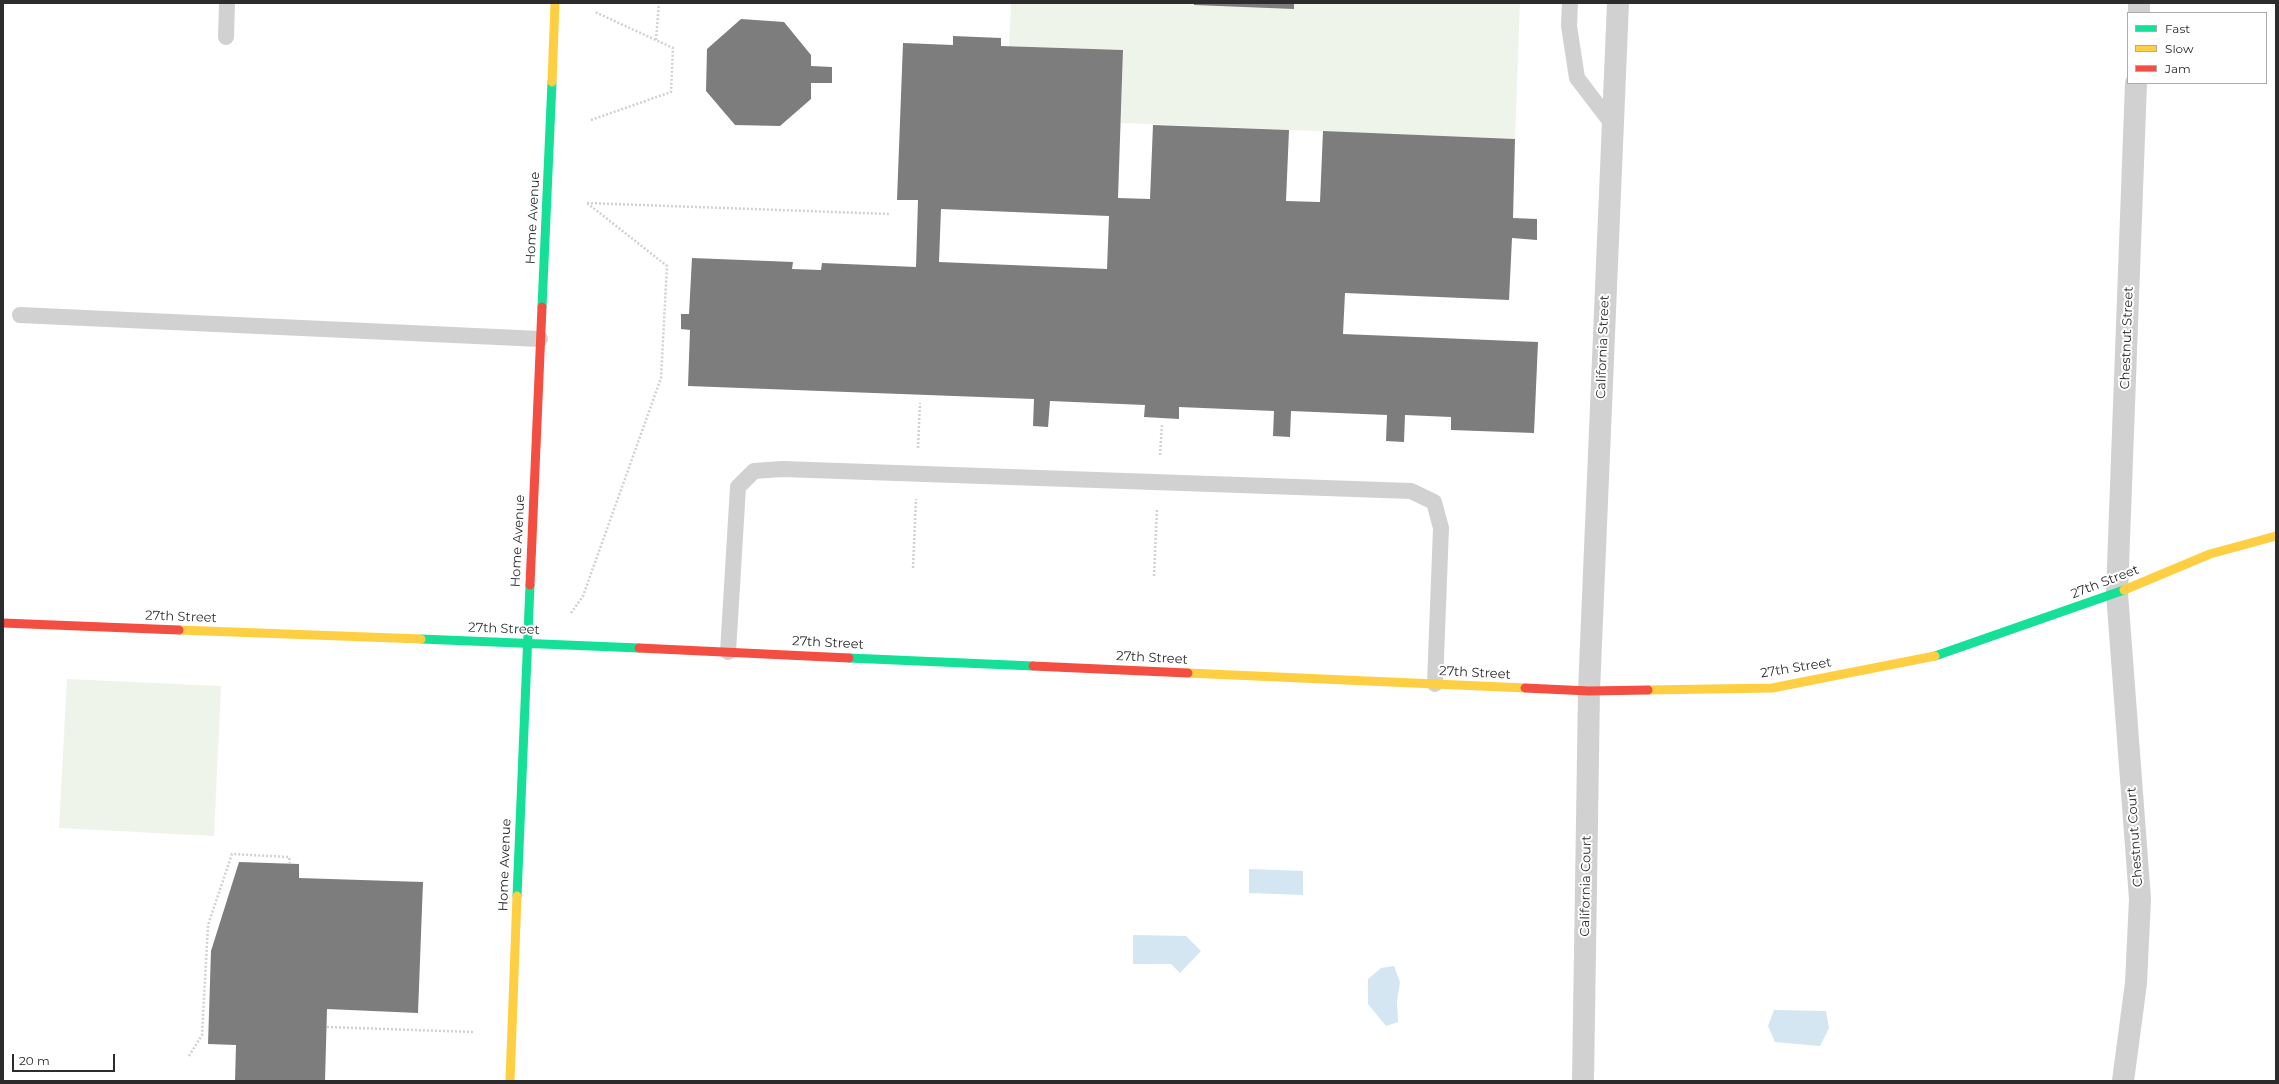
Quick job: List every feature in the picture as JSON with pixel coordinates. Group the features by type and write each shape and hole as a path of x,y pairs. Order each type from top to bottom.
{"street":[{"name":"Home Avenue","path":"510,1081 527,643 555,3"},
{"name":"California Street","path":"1589,691 1618,3"},
{"name":"Chestnut Street","path":"2117,593 2136,84"},
{"name":"27th Street","path":"3,623 527,643 1589,691 1772,688 1935,656 2117,593 2210,554 2276,536"},
{"name":"Chestnut Court","path":"2117,593 2140,900 2136,983 2123,1081"},
{"name":"California Court","path":"1583,1081 1589,691"}],"lane":[{"path":"226,36 227,3"},
{"path":"1570,3 1569,26 1577,78 1613,125"},
{"path":"20,315 540,339"},
{"path":"728,652 738,487 754,471 782,469 1411,491 1434,502 1441,528 1435,684"}],"path":[{"path":"656,41 659,3"},
{"path":"590,120 671,92 673,48 595,12"},
{"path":"571,613 583,596 661,378 667,266 587,203 889,214"},
{"path":"189,1056 202,1035 208,925 232,854 289,857 290,864"},
{"path":"327,1027 474,1032"}],"shaded area":[{"path":"1011,3 1520,3 1515,139 1121,123 1123,50 1009,46"},
{"path":"67,679 221,686 214,836 59,828"}],"water":[{"path":"1249,869 1303,871 1303,895 1249,893"},
{"path":"1133,935 1186,936 1201,951 1180,973 1171,964 1133,964"},
{"path":"1394,966 1400,982 1397,1001 1398,1022 1386,1026 1368,1004 1368,979 1381,968"},
{"path":"1774,1010 1826,1011 1829,1028 1820,1046 1775,1042 1768,1026"}],"building":[{"path":"1194,3 1294,3 1294,9 1194,5"},
{"path":"741,19 784,22 811,55 811,66 832,67 832,83 811,83 811,99 780,126 735,125 706,91 707,49"},
{"path":"953,36 1001,38 1001,46 1123,50 1118,198 1150,199 1153,125 1289,130 1286,201 1320,202 1323,131 1515,139 1513,218 1537,219 1537,240 1512,238 1509,300 1345,293 1343,334 1538,342 1534,433 1451,430 1451,417 1405,415 1404,442 1386,441 1387,415 1291,411 1290,437 1273,436 1274,411 1179,407 1179,419 1144,417 1145,405 1050,401 1048,427 1033,426 1034,399 688,386 690,330 681,329 681,314 689,314 692,258 793,262 792,269 821,270 822,263 916,267 918,200 897,200 903,43 953,45","holes":["941,209 1109,216 1107,269 939,262"]},
{"path":"239,862 299,864 299,878 423,882 418,1013 327,1009 325,1081 235,1081 236,1045 208,1044 211,951"}],"traffic: fast":[{"path":"542,307 552,82"},
{"path":"517,896 530,585"},
{"path":"1935,656 2124,590"},
{"path":"421,639 639,648"},
{"path":"849,658 1033,666"}],"traffic: slow":[{"path":"552,82 555,3"},
{"path":"2124,590 2210,554 2276,536"},
{"path":"179,630 421,639"},
{"path":"1648,690 1772,688 1935,656"},
{"path":"1188,673 1525,688"},
{"path":"510,1081 517,896"}],"traffic: jam":[{"path":"530,585 542,307"},
{"path":"3,623 179,630"},
{"path":"639,648 849,658"},
{"path":"1033,666 1188,673"},
{"path":"1525,688 1589,691 1648,690"}]}
